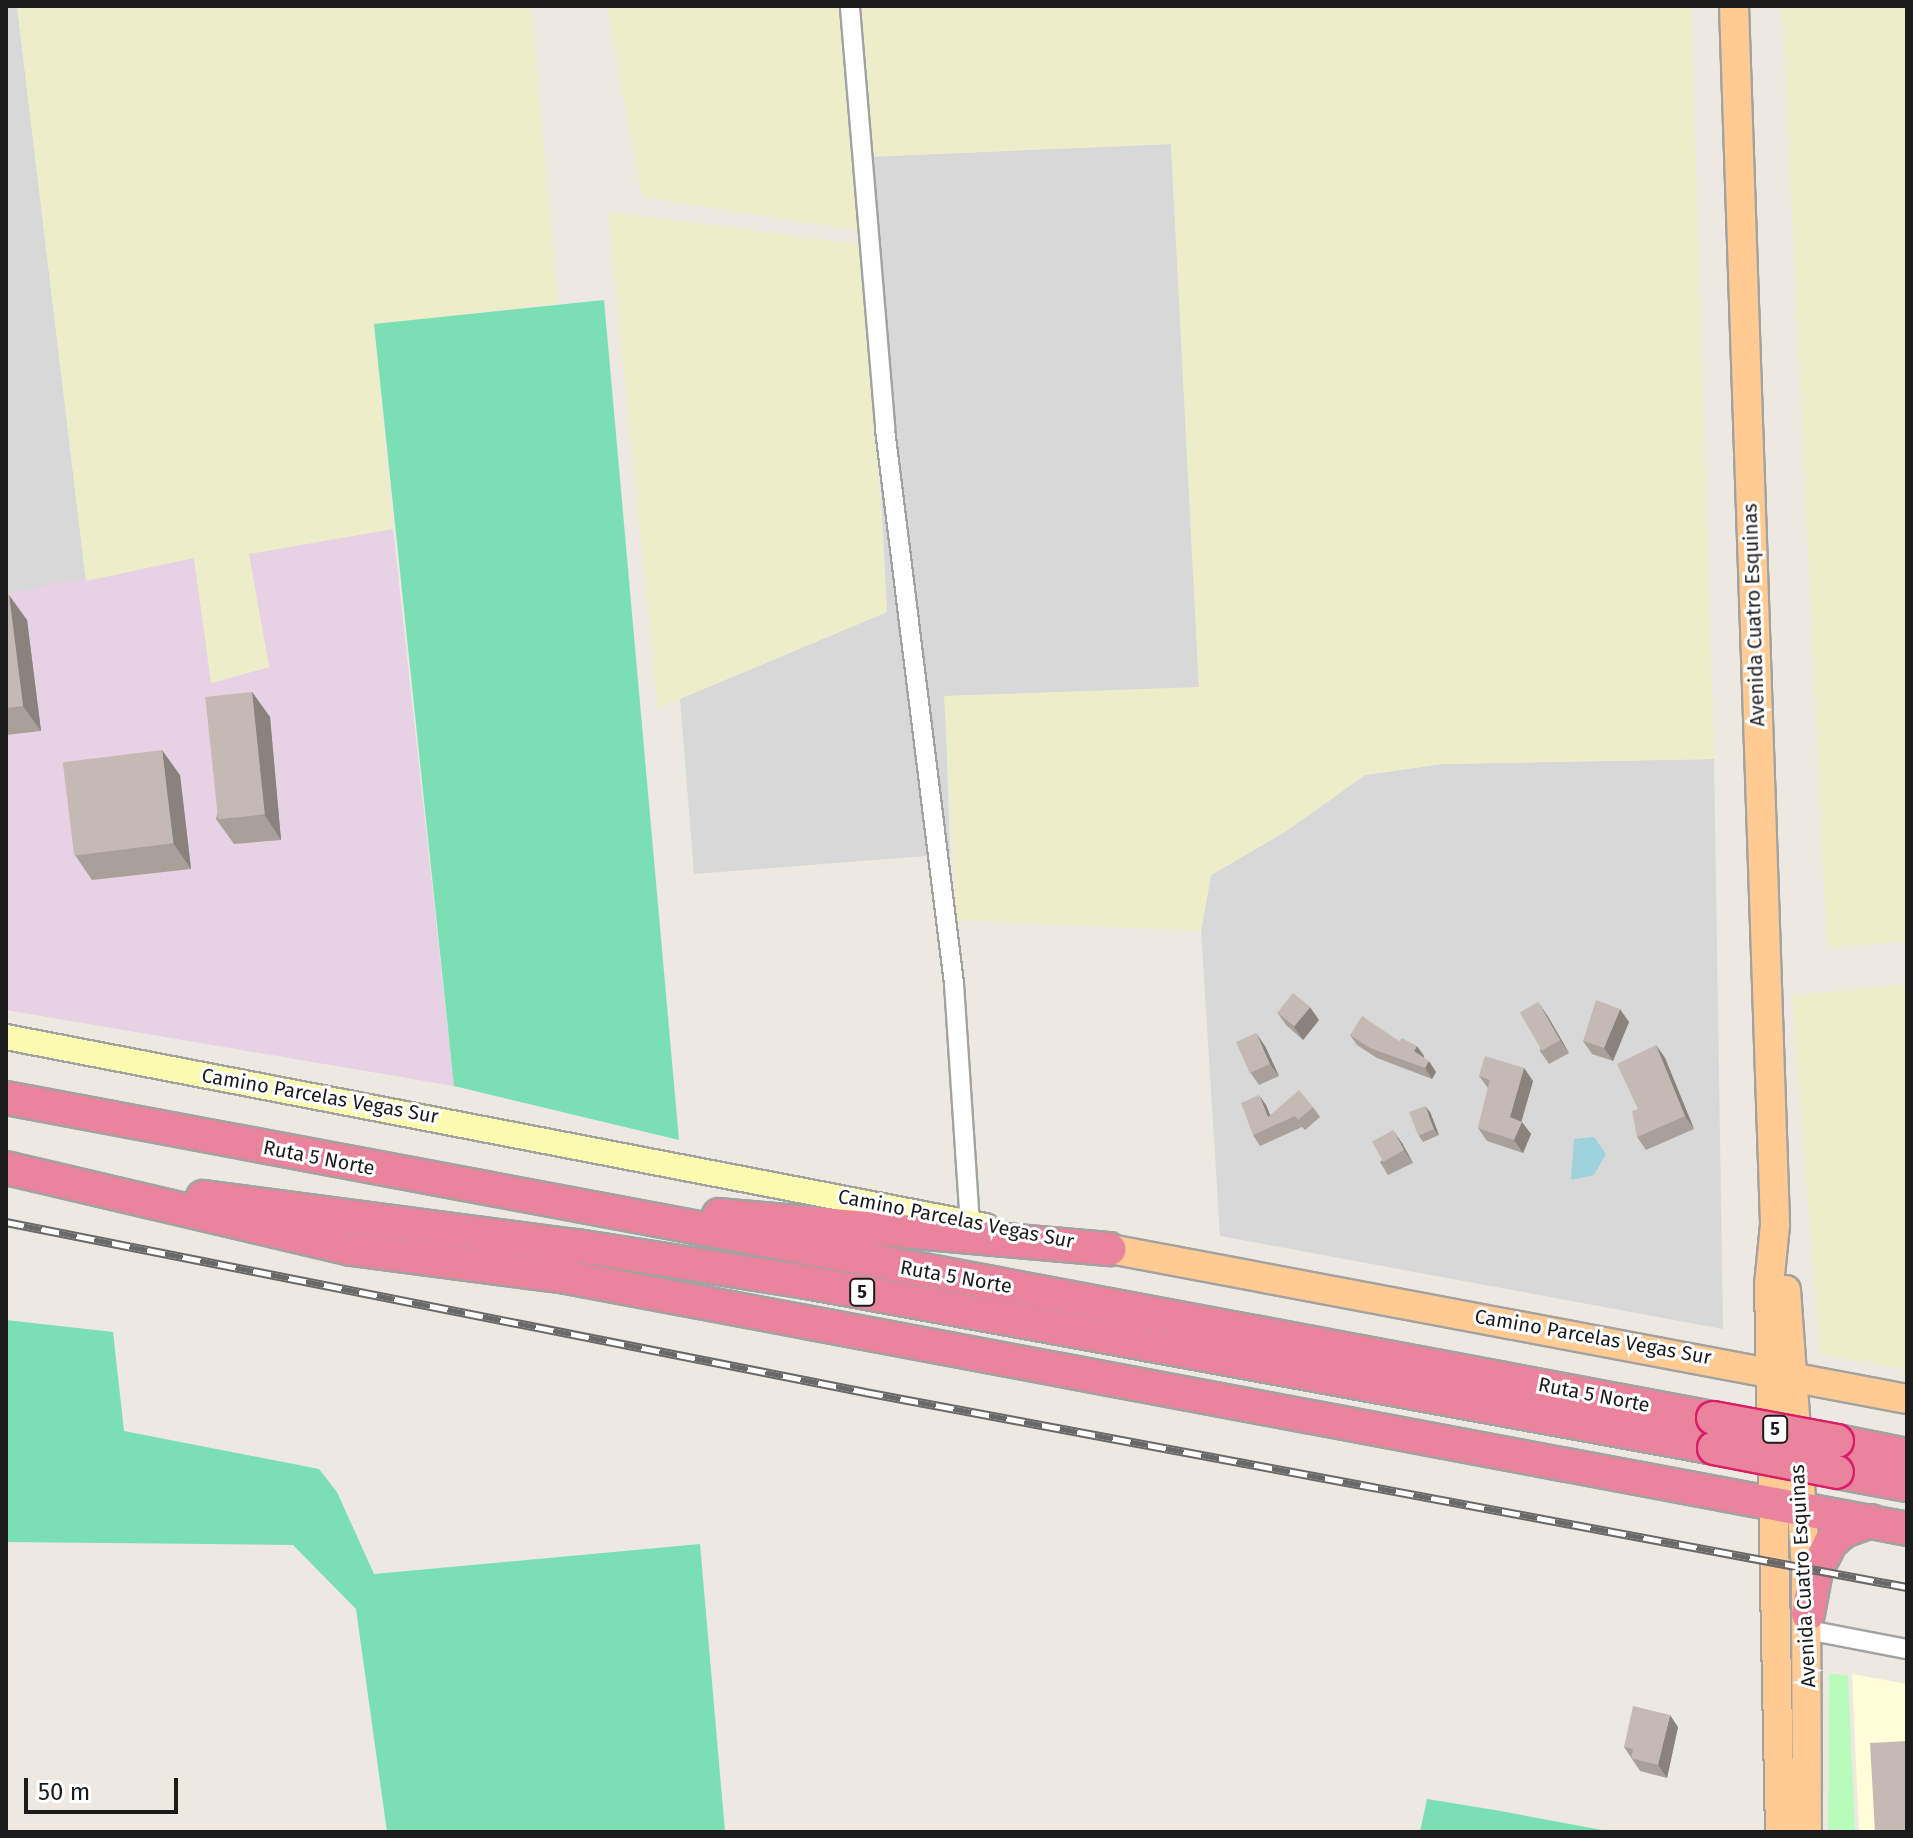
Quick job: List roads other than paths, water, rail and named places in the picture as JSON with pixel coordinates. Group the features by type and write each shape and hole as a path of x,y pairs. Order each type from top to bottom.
{"highway":[{"name":"Ruta 5 Norte","path":"6,1098 1714,1433 1837,1456 1907,1455"},
{"name":"Ruta 5 Norte","path":"6,1167 791,1280 1714,1433"},
{"path":"6,1167 351,1249 581,1280 1907,1529"},
{"path":"521,1197 1110,1249"},
{"name":"Ruta 5 Norte","path":"1837,1456 1907,1485"},
{"path":"1808,1622 1816,1571 1830,1543 1844,1531 1871,1521"}],"main road":[{"name":"Avenida Cuatro Esquinas","path":"1734,6 1775,1225 1790,1334 1781,1372"},
{"name":"Avenida Cuatro Esquinas","path":"1775,1225 1769,1303 1781,1372 1788,1506 1808,1622 1807,1832"},
{"name":"Camino Parcelas Vegas Sur","path":"1110,1249 1781,1372 1907,1399"},
{"path":"1706,1358 1744,1344 1761,1325 1769,1303"},
{"path":"1790,1334 1808,1364 1837,1384"},
{"name":"Avenida Cuatro Esquinas","path":"1780,1832 1776,1567 1788,1506"},
{"path":"1776,1567 1785,1624 1808,1622"}],"street":[{"path":"850,8 885,429 954,984 970,1222"},
{"name":"Camino Parcelas Vegas Sur","path":"6,1037 1110,1249"},
{"path":"1808,1622 1907,1649"}],"water":[{"path":"1594,1137 1606,1154 1594,1175 1571,1180 1574,1139"}],"railway":[{"path":"6,1222 865,1392 1907,1587"}]}
